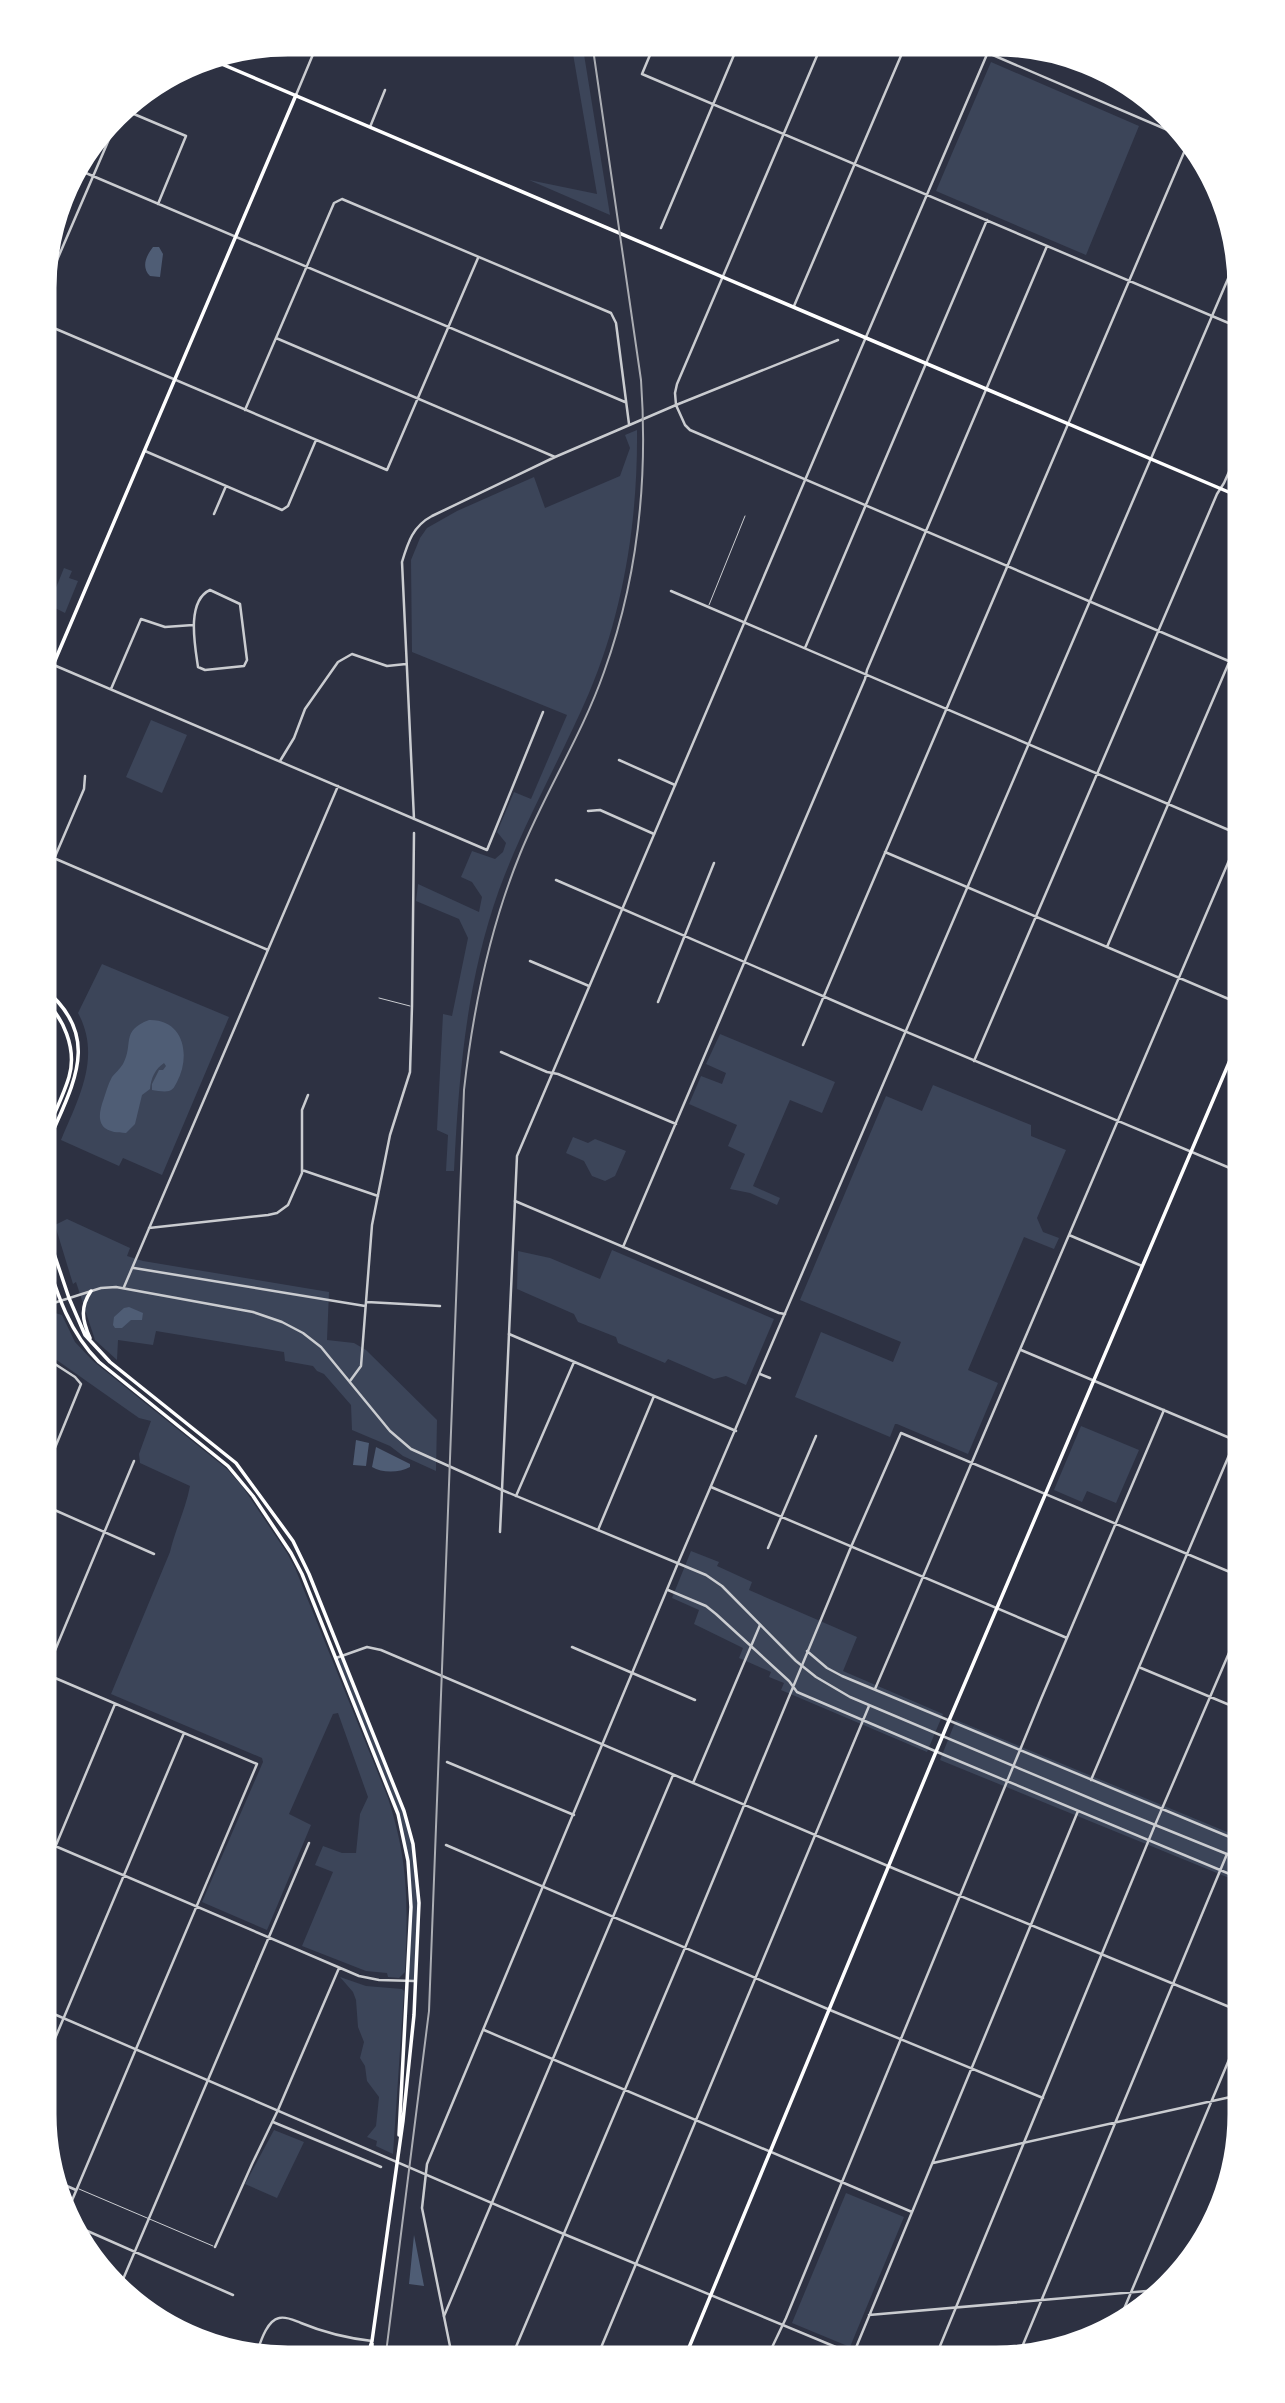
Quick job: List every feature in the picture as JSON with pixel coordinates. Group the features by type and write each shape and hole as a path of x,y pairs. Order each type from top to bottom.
{"main road":[{"path":"220,63 1232,493"},
{"path":"53,664 296,95"},
{"path":"52,996 73,1024 78,1042 78,1062 75,1079 52,1134"},
{"path":"52,1010 64,1028 71,1060 69,1077 52,1117"},
{"path":"688,2350 942,1737 1232,1055"},
{"path":"52,1248 80,1327 107,1359 246,1474 302,1558 404,1811 413,1844 419,1903 415,1981 408,2085 372,2350"},
{"path":"52,1276 76,1335 99,1362 228,1465 239,1476 291,1553 398,1814 410,1883 408,1981 398,2153"},
{"path":"92,1291 83,1303 82,1314 89,1336 107,1359"},
{"path":"369,2350 372,2341"}],"street":[{"path":"296,95 314,52"},
{"path":"651,52 642,74 1232,324"},
{"path":"661,228 735,52"},
{"path":"819,52 677,384 676,404 685,425 690,430 1232,663"},
{"path":"794,306 903,52"},
{"path":"500,1532 517,1156 987,53 1174,133"},
{"path":"225,65 226,61"},
{"path":"370,127 386,90"},
{"path":"131,113 186,136 158,204"},
{"path":"54,267 110,134"},
{"path":"803,1045 1186,148"},
{"path":"83,172 625,402"},
{"path":"245,410 337,199 342,199 611,313 616,323 629,425"},
{"path":"805,648 987,220"},
{"path":"623,1247 1047,246"},
{"path":"52,327 387,470 478,258"},
{"path":"451,2350 422,2208 425,2175 432,2150 678,1563 1232,270"},
{"path":"276,338 555,457"},
{"path":"414,819 402,562 413,532 421,522 555,457 676,404 838,340"},
{"path":"144,451 284,510 316,440"},
{"path":"974,1061 1232,463"},
{"path":"214,514 226,486"},
{"path":"207,590 238,602 242,612 246,664 200,669 193,625 194,616 207,590"},
{"path":"671,591 1232,832"},
{"path":"111,689 141,619 165,627 193,625"},
{"path":"280,761 294,738 305,709 338,662 352,654 387,666 406,664"},
{"path":"1107,947 1232,655"},
{"path":"53,664 487,850 543,712"},
{"path":"619,760 675,785"},
{"path":"85,776 84,789 54,859 268,950"},
{"path":"124,1287 338,786"},
{"path":"588,811 600,810 654,834"},
{"path":"350,1381 361,1366 372,1225 390,1135 410,1072 414,833"},
{"path":"886,852 1232,1000"},
{"path":"875,1689 1232,854"},
{"path":"658,1002 714,863"},
{"path":"556,880 905,1032 1232,1169"},
{"path":"530,961 589,986"},
{"path":"500,1052 676,1124"},
{"path":"149,1228 277,1213 290,1201 302,1170 302,1110 308,1095"},
{"path":"302,1170 378,1196"},
{"path":"515,1200 785,1314"},
{"path":"1069,1235 1142,1266"},
{"path":"132,1268 365,1304 440,1306"},
{"path":"52,1304 101,1287 124,1287 253,1312 282,1322 321,1347 390,1431 411,1449 706,1575 722,1586 801,1666 838,1691 942,1737 1232,1856"},
{"path":"509,1334 736,1431"},
{"path":"1020,1350 1232,1438"},
{"path":"52,1362 78,1379 81,1386 52,1456"},
{"path":"516,1496 574,1362"},
{"path":"760,1374 771,1378"},
{"path":"598,1530 654,1396"},
{"path":"770,2350 786,2318 1164,1410"},
{"path":"515,2350 901,1433 1232,1573"},
{"path":"768,1548 816,1436"},
{"path":"1091,1780 1232,1450"},
{"path":"52,1652 134,1461"},
{"path":"711,1488 1067,1638"},
{"path":"52,1509 154,1554"},
{"path":"668,1590 706,1606 751,1645 797,1692 1232,1874"},
{"path":"694,1783 760,1625"},
{"path":"938,2350 1149,1839 1232,1646"},
{"path":"336,1658 367,1647 376,1648 889,1867 1232,2009"},
{"path":"572,1647 695,1700"},
{"path":"807,1651 827,1668 1232,1839"},
{"path":"1140,1668 1232,1706"},
{"path":"52,1677 257,1764 70,2203"},
{"path":"52,1853 116,1704"},
{"path":"600,2350 869,1705"},
{"path":"52,2046 184,1733"},
{"path":"447,1762 574,1815"},
{"path":"444,2316 673,1774"},
{"path":"854,2350 1078,1811"},
{"path":"122,2281 309,1843"},
{"path":"446,1844 830,2010 1043,2098"},
{"path":"52,1845 359,1976 415,1981"},
{"path":"1021,2349 1227,1854"},
{"path":"215,2247 273,2122 339,1968"},
{"path":"52,2013 840,2350"},
{"path":"484,2030 912,2212"},
{"path":"1122,2314 1232,2053"},
{"path":"932,2164 1232,2097"},
{"path":"273,2122 381,2167"},
{"path":"63,2184 76,2189"},
{"path":"82,2229 233,2295"},
{"path":"869,2315 1152,2291"},
{"path":"259,2348 272,2322 279,2318 289,2318 329,2334 372,2341"}],"lane":[{"path":"708,607 745,516"},
{"path":"379,998 412,1006"},
{"path":"76,2189 215,2247"}],"shaded area":[{"path":"573,52 584,52 610,215 529,180 597,194"},
{"path":"991,62 1139,126 1086,255 936,191"},
{"path":"153,247 159,247 163,254 160,277 150,276 145,265"},
{"path":"637,430 635,497 620,597 589,693 520,840 488,925 466,1029 454,1171 446,1171 448,1135 437,1130 443,1014 452,1016 468,938 459,919 416,901 418,884 479,912 482,897 472,882 461,877 472,851 495,859 503,852 506,843 497,832 514,792 531,799 567,715 412,652 411,560 427,528 457,511 534,477 545,508 620,476 630,448 625,435"},
{"path":"64,568 72,571 69,578 78,581 65,613 52,606 52,598"},
{"path":"151,720 187,735 162,793 126,777"},
{"path":"102,964 229,1017 162,1175 123,1158 119,1166 61,1140 80,1093 88,1062 85,1029 78,1013"},
{"path":"149,1020 161,1021 177,1032 184,1051 181,1072 169,1091 152,1090 159,1070 166,1066 164,1063 161,1065 154,1074 150,1089 142,1095 135,1124 126,1133 110,1131 100,1120 107,1088 123,1064 131,1033"},
{"path":"720,1034 835,1082 822,1113 790,1100 753,1186 780,1198 777,1205 750,1193 730,1189 745,1154 728,1146 737,1125 689,1104 701,1076 722,1084 726,1073 706,1064"},
{"path":"933,1085 1031,1125 1031,1136 1066,1150 1037,1218 1043,1232 1059,1238 1054,1249 1024,1237 968,1370 998,1383 968,1454 897,1424 890,1437 795,1397 821,1332 893,1362 901,1342 800,1300 886,1096 922,1111"},
{"path":"573,1137 588,1143 595,1139 626,1151 615,1176 605,1181 592,1176 584,1161 566,1153"},
{"path":"67,1219 130,1248 127,1256 143,1261 329,1292 327,1340 354,1343 366,1350 437,1420 436,1471 403,1456 390,1446 352,1430 351,1405 324,1374 313,1366 285,1361 284,1352 156,1331 153,1345 118,1340 117,1360 95,1340 76,1282 73,1284 55,1225"},
{"path":"612,1250 774,1319 746,1385 726,1376 714,1379 668,1359 665,1363 618,1343 616,1337 578,1322 574,1314 517,1289 518,1251 550,1258 600,1279"},
{"path":"129,1307 143,1313 142,1320 131,1320 122,1328 115,1328 114,1317"},
{"path":"52,1312 62,1315 75,1342 93,1361 227,1469 242,1486 295,1568 395,1821 403,1864 407,1926 405,1972 399,1978 388,1977 387,1973 366,1971 302,1946 333,1872 315,1865 323,1846 342,1853 356,1853 360,1814 368,1797 338,1713 333,1714 289,1814 311,1825 267,1930 202,1902 263,1762 262,1758 111,1694 170,1552 190,1486 140,1463 139,1454 151,1421 139,1418 52,1357"},
{"path":"1081,1426 1139,1450 1116,1503 1087,1491 1082,1502 1054,1490"},
{"path":"356,1440 369,1443 366,1466 353,1465"},
{"path":"376,1447 410,1464 410,1467 391,1471 372,1467"},
{"path":"691,1551 719,1562 717,1566 752,1582 749,1590 857,1637 843,1671 943,1714 927,1752 781,1690 784,1683 769,1677 771,1672 739,1658 743,1648 694,1624 699,1610 672,1598"},
{"path":"342,1656 390,1771 412,1842 418,1893 415,1981 408,1981 410,1883 398,1814 336,1658"},
{"path":"956,1720 1232,1834 1232,1879 940,1760"},
{"path":"340,1977 366,1986 404,1991 393,2154 376,2146 377,2141 367,2137 376,2126 379,2097 367,2081 365,2066 360,2058 364,2042 358,2027 356,2000 353,1992"},
{"path":"274,2130 304,2142 277,2198 245,2184"},
{"path":"846,2193 904,2217 850,2347 792,2323"},
{"path":"414,2235 424,2286 409,2284"}],"railway":[{"path":"386,2350 429,2011 464,1090 468,1060 477,1000 499,912 530,831 604,672 625,601 638,528 643,454 641,380 593,52"}]}
